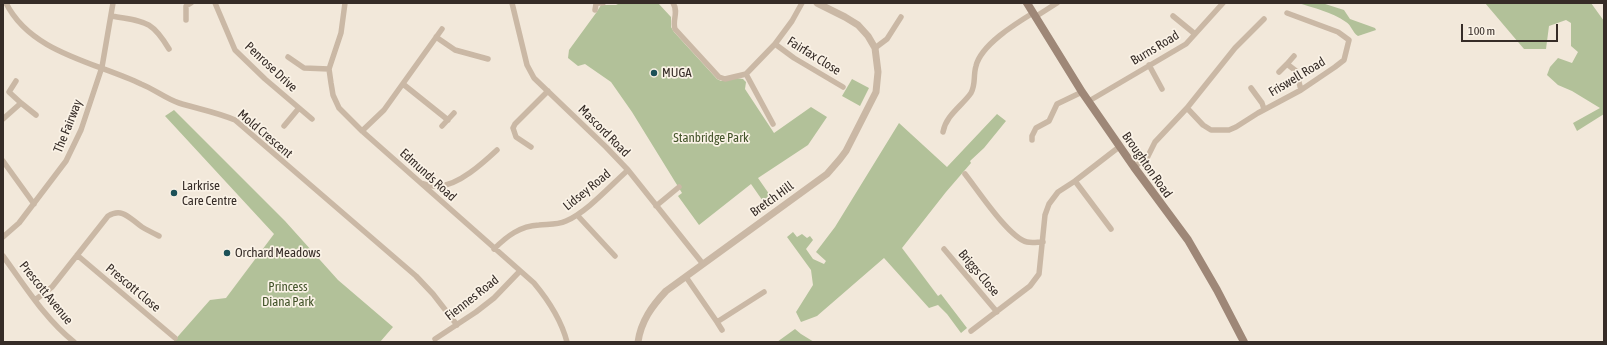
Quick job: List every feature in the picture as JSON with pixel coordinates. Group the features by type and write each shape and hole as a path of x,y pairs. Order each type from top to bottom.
{"main road":[{"name":"Broughton Road","path":"1027,3 1082,92 1134,167 1188,240 1217,290 1244,342"}],"street":[{"name":"Mold Crescent","path":"6,3 10,11 32,35 71,57 102,67 142,84 178,103 215,112 235,120 416,276 433,294 457,325"},
{"name":"The Fairway","path":"3,237 19,223 66,161 81,130 102,67 112,16 113,3"},
{"path":"186,20 186,6 191,3"},
{"name":"Penrose Drive","path":"215,3 235,50 265,80 312,118"},
{"name":"Edmunds Road","path":"345,3 341,34 329,69 333,95 339,108 362,131 534,283 550,302 562,327 567,342"},
{"name":"Mascord Road","path":"512,3 523,50 530,72 628,170 703,264"},
{"path":"596,5 603,3"},
{"path":"673,3 676,10 673,22 675,29 719,77 725,79 746,74 775,44 792,21 802,3"},
{"path":"943,132 948,118 974,88 976,66 987,48 996,38 1057,3"},
{"name":"Burns Road","path":"1089,101 1186,44 1223,3"},
{"name":"Bretch Hill","path":"638,342 643,323 650,309 666,291 827,174 840,159 876,92 878,72 875,48 868,36 858,25 820,4"},
{"name":"Friswell Road","path":"1187,108 1207,128 1211,130 1220,131 1236,127 1264,109 1301,90 1344,60 1349,40 1338,32 1287,13"},
{"path":"112,16 146,23 158,32 169,49"},
{"path":"1173,16 1195,34"},
{"path":"875,48 888,39 901,17"},
{"path":"1134,167 1147,158 1155,142 1187,108 1235,48 1264,19"},
{"path":"362,131 384,110 442,29"},
{"path":"436,37 455,50 488,59"},
{"name":"Fairfax Close","path":"775,44 794,58 843,87"},
{"path":"1279,72 1294,56"},
{"path":"288,57 304,68 329,69"},
{"path":"1287,64 1296,70 1301,90"},
{"path":"1149,65 1162,89"},
{"path":"746,74 773,124"},
{"path":"16,81 9,92 36,115"},
{"path":"402,84 448,120"},
{"path":"1251,88 1262,103 1264,109"},
{"path":"531,147 516,137 513,128 515,124 548,91"},
{"path":"1032,140 1032,136 1036,128 1049,121 1057,104 1082,92"},
{"path":"3,118 21,103"},
{"path":"284,126 299,108"},
{"path":"442,126 454,113"},
{"path":"971,332 1030,286 1039,274 1045,215 1049,204 1058,192 1120,147"},
{"path":"420,183 440,186 451,183 473,172 497,150"},
{"path":"3,161 34,204"},
{"name":"Lidsey Road","path":"494,249 504,239 522,228 538,225 558,224 578,216 628,170"},
{"path":"966,174 1005,225 1017,237 1027,242 1043,242"},
{"path":"1075,181 1112,229"},
{"path":"656,206 679,187"},
{"path":"35,300 52,287 108,216 113,213 124,213 142,227 159,236"},
{"path":"578,216 615,256"},
{"name":"Briggs Close","path":"944,249 997,312"},
{"name":"Prescott Close","path":"77,255 175,338"},
{"name":"Prescott Avenue","path":"3,256 35,300 63,333 74,342"},
{"name":"Fiennes Road","path":"434,340 494,298 520,271"},
{"path":"686,277 722,330"},
{"path":"717,322 764,292"}],"green space":[{"name":"Stanbridge Park","path":"620,3 658,3 671,17 671,27 674,32 717,79 721,81 736,78 743,79 746,82 745,89 774,133 811,107 827,117 808,145 758,178 774,201 767,207 751,184 699,225 678,196 682,193 632,112 611,82 585,64 578,66 568,58 569,50 601,5 616,5"},
{"path":"1298,3 1322,3 1344,10 1350,19 1375,28 1376,30 1358,36 1348,24 1341,19 1323,11"},
{"path":"1485,3 1591,3 1604,21 1604,114 1577,131 1573,123 1600,108 1572,91 1558,85 1547,75 1550,67 1558,58 1572,63 1578,52 1571,46 1571,23 1566,20 1549,26 1546,49 1524,49"},
{"path":"852,79 869,88 860,106 842,96"},
{"name":"Princess Diana Park","path":"174,110 285,221 338,280 393,327 380,342 173,342 210,300 226,298 274,234 165,116"},
{"path":"997,114 1006,121 984,148 970,161 971,163 902,248 938,296 941,294 967,328 961,333 947,314 938,305 929,308 884,258 817,316 801,322 796,312 813,285 811,270 787,237 793,232 797,237 802,234 807,238 810,236 813,240 806,249 813,259 824,264 826,261 816,252 835,227 899,123 947,167"},
{"path":"795,329 801,334 814,342 777,342"}],"place":[{"name":"MUGA","path":"654,73"},
{"name":"Larkrise Care Centre","path":"174,193"},
{"name":"Orchard Meadows","path":"227,253"}]}
